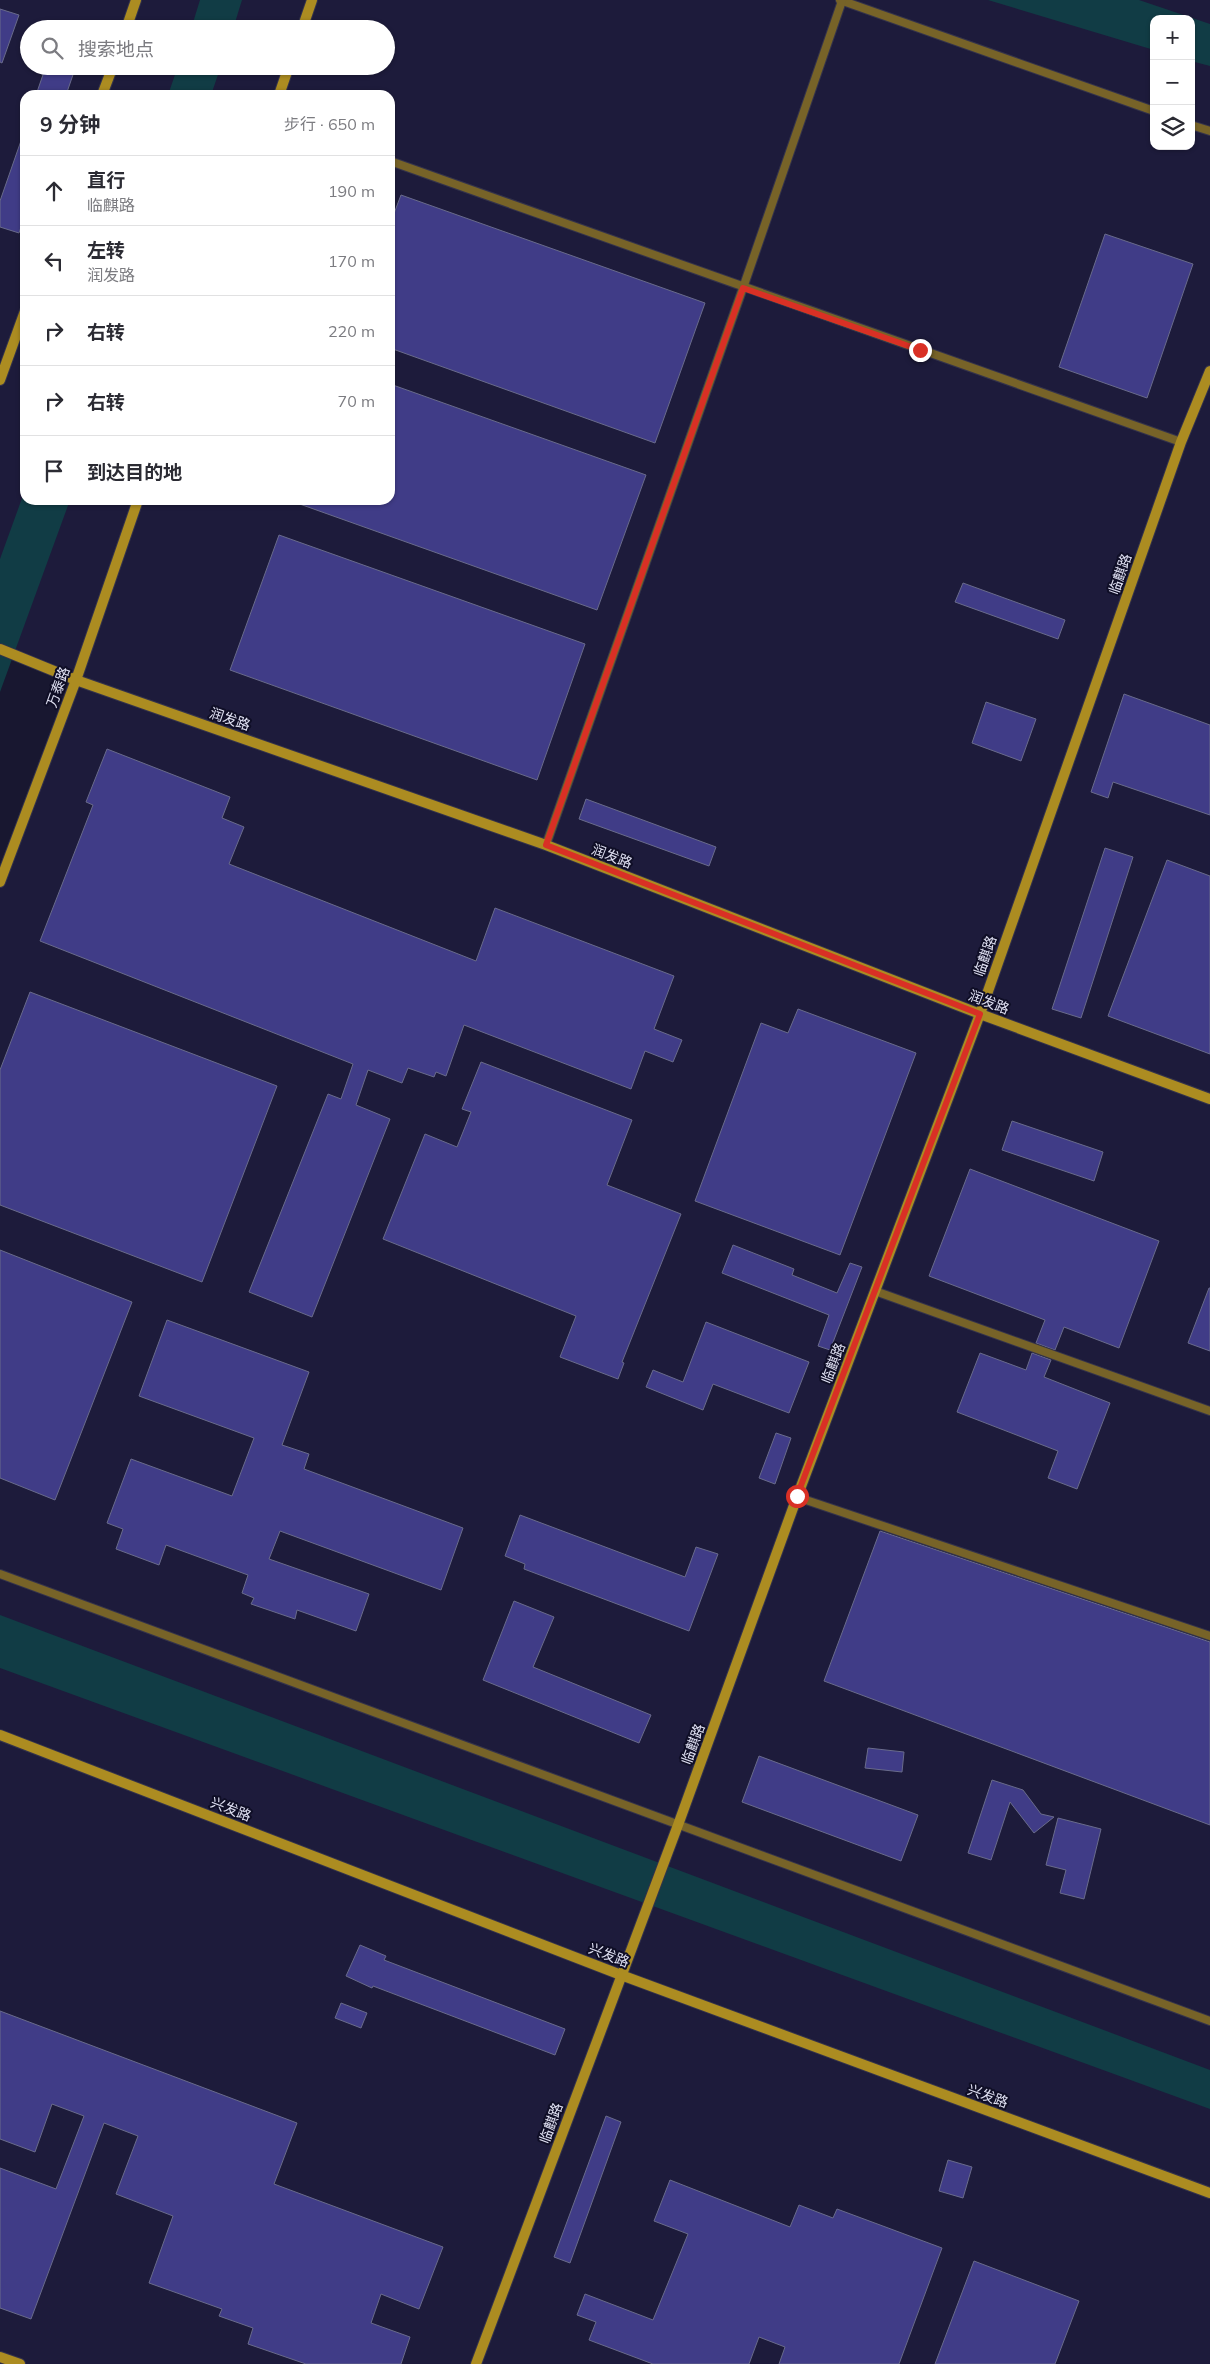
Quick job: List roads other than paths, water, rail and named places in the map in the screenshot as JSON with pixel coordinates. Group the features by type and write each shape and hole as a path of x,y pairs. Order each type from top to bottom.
{"street":[{"path":"129,20 136,0"},
{"path":"305,20 312,0"},
{"path":"104,90 110,75"},
{"path":"281,90 286,75"},
{"path":"0,380 20,325"},
{"name":"临麒路","path":"476,2364 678,1825 797,1496 980,1014 1181,442 1210,371"},
{"name":"万泰路","path":"0,882 76,680 136,505"},
{"name":"润发路","path":"0,649 35,661 76,680 546,845 980,1014 1210,1099"},
{"name":"兴发路","path":"0,1735 621,1975 1210,2193"},
{"path":"0,2357 20,2364"}],"lane":[{"path":"546,845 743,288 841,0 1150,110"},
{"path":"1195,126 1210,131"},
{"path":"395,163 1181,442"},
{"path":"875,1291 1210,1410"},
{"path":"797,1496 1210,1636"},
{"path":"0,1574 1210,2021"}]}
